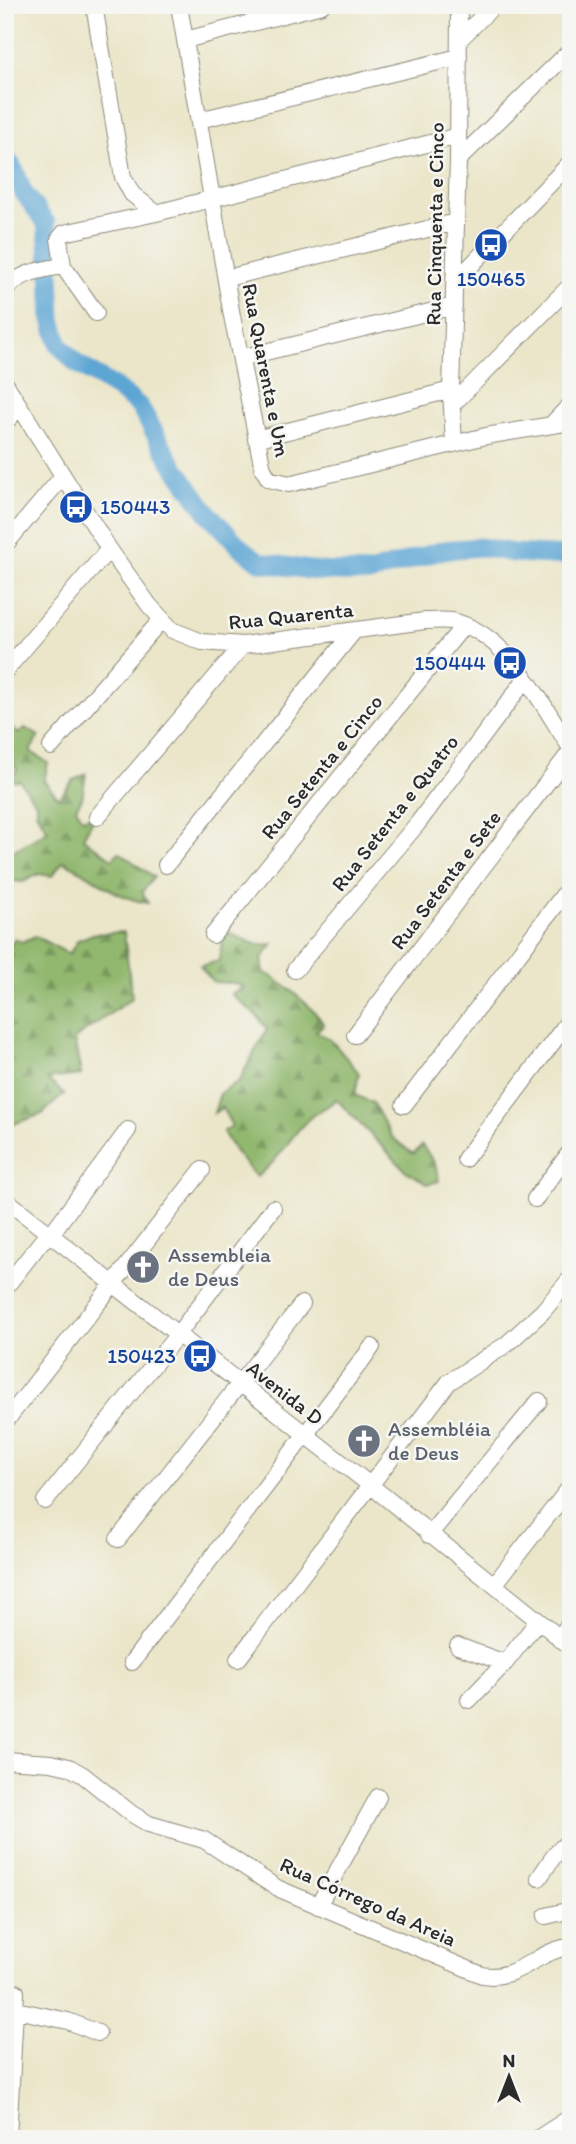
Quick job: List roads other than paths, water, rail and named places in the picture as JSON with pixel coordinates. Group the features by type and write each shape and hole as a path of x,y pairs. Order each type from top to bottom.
{"street":[{"path":"94,5 123,177 132,194 156,213"},
{"name":"Rua Quarenta e Um","path":"179,5 256,439 262,469 269,479 289,484 454,444 571,422"},
{"path":"185,40 322,5"},
{"name":"Rua Cinquenta e Cinco","path":"454,444 452,397 458,160 458,5"},
{"path":"459,40 494,5"},
{"path":"458,160 571,50"},
{"path":"198,120 458,57"},
{"path":"96,313 63,266 59,239 64,233 156,213 458,136"},
{"path":"456,281 571,162"},
{"path":"227,278 456,222"},
{"path":"5,291 19,277 63,266"},
{"path":"256,439 452,397 571,285"},
{"path":"241,358 454,306"},
{"name":"Rua Quarenta","path":"5,383 109,549 161,620 172,630 202,642 243,645 425,621 449,621 464,625 488,637 505,651 571,750"},
{"path":"551,425 571,404"},
{"path":"5,424 19,407"},
{"path":"5,545 63,476"},
{"path":"5,671 109,549"},
{"path":"51,747 161,620"},
{"name":"Rua Setenta e Cinco","path":"213,935 464,625"},
{"path":"166,865 354,631"},
{"path":"97,817 243,645"},
{"name":"Rua Setenta e Quatro","path":"295,970 418,823 525,680"},
{"name":"Rua Setenta e Sete","path":"355,1035 571,750"},
{"path":"404,1105 571,885"},
{"path":"465,1159 571,1018"},
{"path":"5,1288 41,1242 51,1234 128,1130"},
{"path":"535,1199 571,1152"},
{"path":"5,1422 202,1170"},
{"name":"Avenida D","path":"5,1199 370,1485 565,1643"},
{"path":"45,1501 178,1334 273,1208"},
{"path":"237,1658 449,1382 507,1344 542,1311 571,1278"},
{"path":"118,1539 302,1304"},
{"path":"132,1662 372,1347"},
{"path":"429,1535 539,1401"},
{"path":"494,1585 571,1486"},
{"path":"470,1700 505,1663 538,1621"},
{"path":"565,1643 571,1621"},
{"path":"458,1646 505,1663"},
{"name":"Rua Córrego da Areia","path":"5,1760 69,1767 140,1819 163,1829 204,1840 277,1888 482,1975 492,1977 519,1971 552,1951 571,1947"},
{"path":"318,1906 378,1797"},
{"path":"540,1878 556,1853 571,1839"},
{"path":"546,1916 571,1910"},
{"path":"8,2139 16,1992"},
{"path":"16,2010 68,2021 98,2033"},
{"path":"537,2139 570,2119"}],"waterway":[{"path":"5,155 23,192 46,223 50,265"},
{"path":"50,273 52,319 59,345 76,363 118,389 140,407 170,460 207,512 242,549 260,562 316,571 369,573 443,550 481,547 513,553 571,556"}],"place":[{"name":"150465","path":"491,245"},
{"name":"150443","path":"76,507"},
{"name":"150444","path":"510,663"},
{"name":"Assembleia de Deus","path":"143,1267"},
{"name":"150423","path":"200,1356"},
{"name":"Assembléia de Deus","path":"364,1441"}]}
